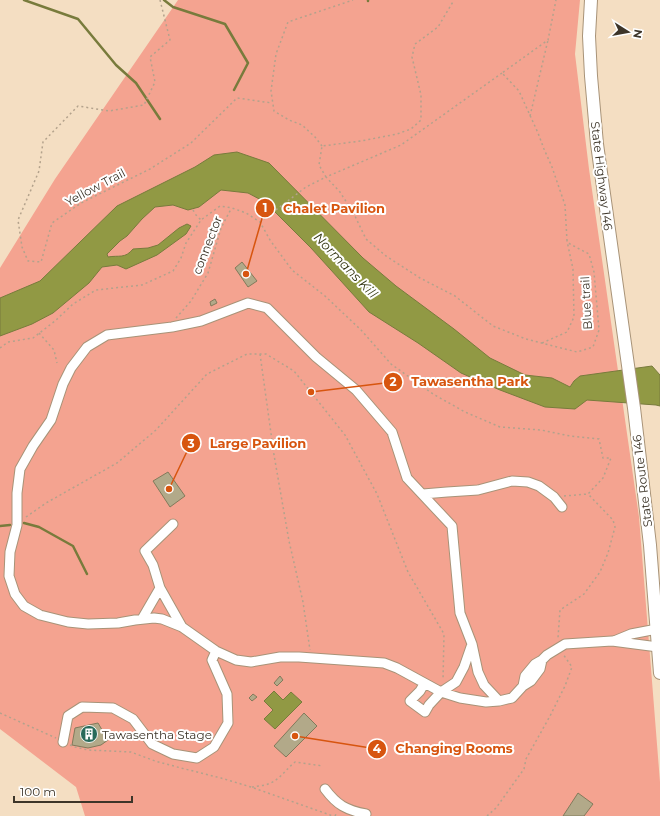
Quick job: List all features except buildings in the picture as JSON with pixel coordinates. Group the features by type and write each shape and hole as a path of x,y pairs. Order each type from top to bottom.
{"main road":[{"name":"State Highway 146","path":"591,0 590,60 597,144 634,408"},
{"name":"State Route 146","path":"634,408 650,545 660,673"}],"lane":[{"path":"499,701 484,685 478,672 472,644 460,613 452,526 407,478 392,432 356,390 316,357 267,308 248,303 200,321 172,327 107,335 87,347 71,368 63,384 51,420 33,446 20,469 17,493 16,524 10,552 9,576 15,594 24,606 40,616 68,622 88,624 118,623 154,618 162,619 182,627 216,651 236,660 250,662 280,658 310,658 384,663 397,668 441,692 460,698 486,702 499,701 512,698 523,686 531,681 540,669 542,660 547,655 566,644 612,641 658,647"},
{"path":"423,494 478,490 512,482 528,482 539,486 554,497 562,508"},
{"path":"173,524 145,551 153,565 160,588 182,627"},
{"path":"142,619 160,588"},
{"path":"612,641 631,634 657,629"},
{"path":"424,684 410,700 425,712 429,705 441,692 456,682 464,667 472,644"},
{"path":"62,742 68,716 82,707 113,708 133,718 152,744 173,754 197,758 214,747 228,723 227,694 212,660 216,651"},
{"path":"325,789 332,799 342,806 352,811 369,814"}],"path":[{"name":"Yellow Trail","path":"160,0 170,40 150,57 155,82 144,105 109,111 78,106 43,142 39,171 18,220 22,247 28,262 41,262 52,223 81,203 150,168 191,143 237,98 272,103"},
{"path":"354,0 288,22 276,54 271,91 274,111 289,120 302,125 322,146 361,141 397,134 411,129 421,120 421,95 412,57 415,44 438,27 454,0"},
{"path":"530,116 556,0"},
{"path":"260,222 306,187 326,176 401,145 548,40"},
{"path":"502,73 519,91 552,167 565,206 567,241 572,269 574,317 567,332 542,344"},
{"name":"Blue trail","path":"322,146 319,165 326,176 340,192 354,214 366,239 386,256 420,278 455,296 493,326 542,344 577,352 593,347 599,330 594,272 589,254 567,241"},
{"name":"connector","path":"172,327 176,317 191,300 208,273 221,228 232,208"},
{"path":"193,210 201,220"},
{"path":"39,333 54,350 57,363"},
{"path":"16,524 46,503 117,463 156,430 207,374 247,354 266,354 294,371 345,435 377,494 408,572 444,634 443,680 441,692"},
{"path":"260,354 274,455 289,542 303,602 310,658"},
{"path":"554,497 588,494"},
{"path":"120,751 131,752 168,765 251,787 333,816"},
{"path":"251,787 267,785 276,781 289,766 295,762 323,766"}],"shaded area":[{"path":"178,0 580,0 575,54 589,169 639,517 660,782 660,816 85,816 76,787 0,729 0,268 55,179"}],"water":[{"name":"Normans Kill","path":"237,152 269,163 363,258 396,286 490,358 525,375 552,378 570,387 580,376 652,366 660,375 660,406 587,400 575,409 545,407 461,373 418,343 369,312 311,248 265,202 248,193 221,190 199,207 188,210 173,205 155,207 107,254 108,257 122,256 133,249 148,248 158,245 179,228 187,224 191,226 186,234 157,255 126,269 117,265 102,267 89,283 53,313 32,324 0,336 0,298 40,281 117,206 195,167 214,155"},
{"path":"274,691 283,700 291,692 302,702 275,729 264,719 273,710 264,701"}],"waterway":[{"path":"24,0 78,19 116,65 136,83 160,119"},
{"path":"164,0 173,7 225,24 248,63 234,90"},
{"path":"24,523 39,527 73,546 87,574"},
{"path":"0,526 10,525"}],"place":[{"name":"Chalet Pavilion","path":"246,274"},
{"name":"Tawasentha Park","path":"311,392"},
{"name":"Large Pavilion","path":"169,489"},
{"name":"Tawasentha Stage","path":"89,734"},
{"name":"Changing Rooms","path":"295,736"}]}
